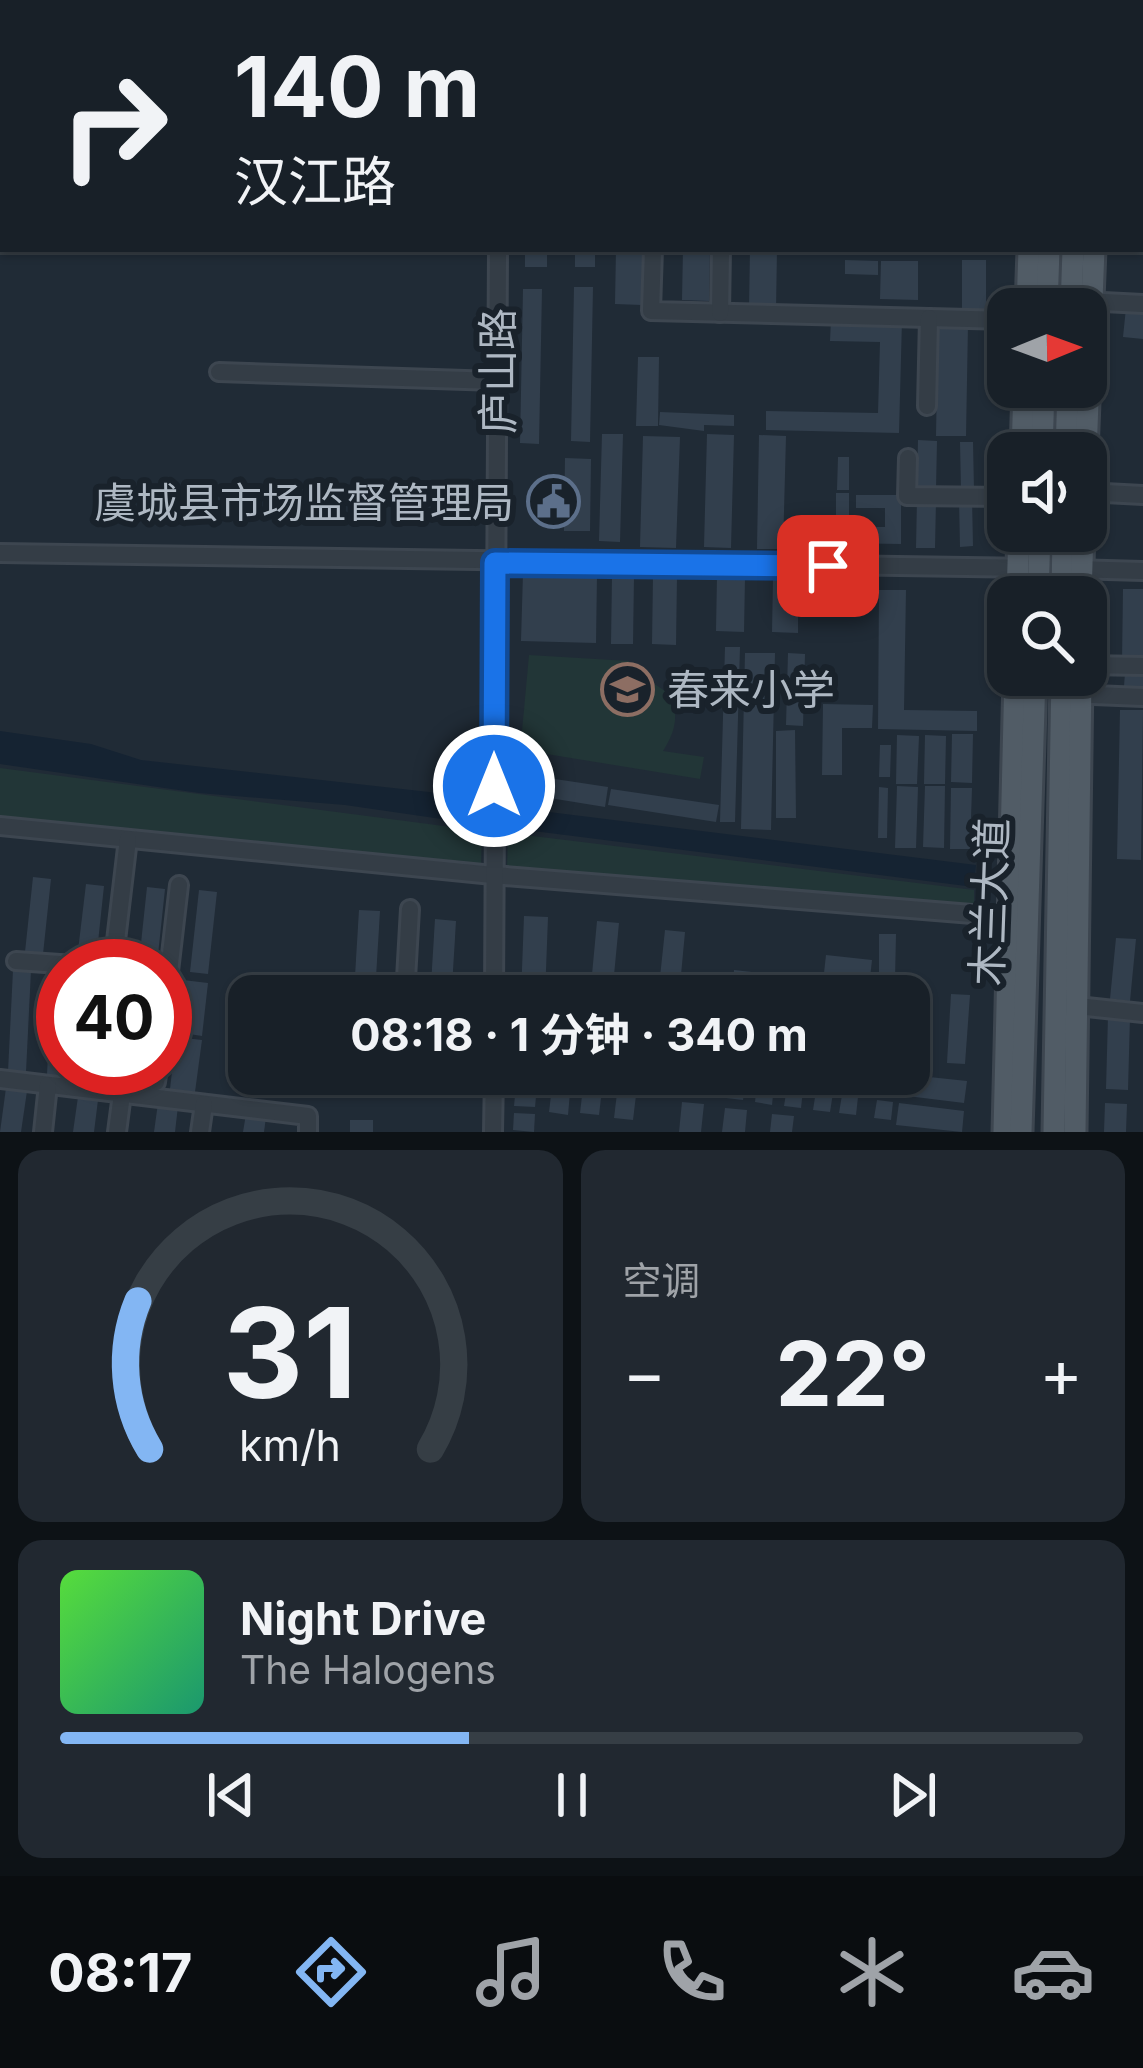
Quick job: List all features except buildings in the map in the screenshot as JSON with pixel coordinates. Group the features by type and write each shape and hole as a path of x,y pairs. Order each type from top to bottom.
{"main road":[{"path":"1028,288 1029,252"},
{"path":"1047,288 1048,252"},
{"path":"1073,252 1077,288"},
{"path":"1083,288 1093,252"},
{"path":"1024,552 1030,576"},
{"path":"1025,576 1033,552"},
{"path":"1068,552 1074,576"},
{"path":"1070,576 1077,552"},
{"path":"1004,1132 1018,918 1015,696"},
{"name":"木兰大道","path":"1021,1132 1018,918 1034,696"},
{"name":"木兰大道","path":"1054,1132 1066,1004 1072,696"},
{"path":"1066,1004 1075,1132"}],"street":[{"name":"庐山路","path":"492,975 498,252"},
{"path":"652,252 652,311 987,319"},
{"path":"720,313 722,252"},
{"path":"1107,304 1143,304"},
{"path":"927,406 929,318"},
{"path":"219,372 497,381"},
{"path":"908,458 907,496 987,497"},
{"path":"1107,493 1143,495"},
{"path":"0,553 1143,571"},
{"path":"1107,665 1143,666"},
{"path":"1107,691 1143,697"},
{"path":"0,826 493,875 1018,918"},
{"path":"116,939 128,839"},
{"path":"171,939 179,885"},
{"path":"406,975 410,909"},
{"path":"16,961 36,962"},
{"path":"1066,1004 1143,1013"},
{"path":"0,1079 36,1084"},
{"path":"43,1132 47,1095"},
{"path":"117,1132 122,1095"},
{"path":"130,1095 308,1116 308,1132"},
{"path":"494,1095 494,1132"},
{"path":"200,1132 204,1104"}],"green space":[{"path":"529,655 629,661 630,679 656,685 671,695 674,724 663,751 704,757 700,779 528,751 521,742"},
{"path":"0,768 482,831 481,868 0,817"},
{"path":"508,833 974,890 974,911 507,871"}],"water":[{"path":"0,731 91,744 141,760 483,798 483,825 345,805 199,793 0,764"},
{"path":"509,807 976,865 974,887 510,828"}],"place":[{"name":"虞城县市场监督管理局","path":"553,502"},
{"name":"春来小学","path":"628,689"}],"route":[{"path":"494,786 495,563 828,566"}]}
